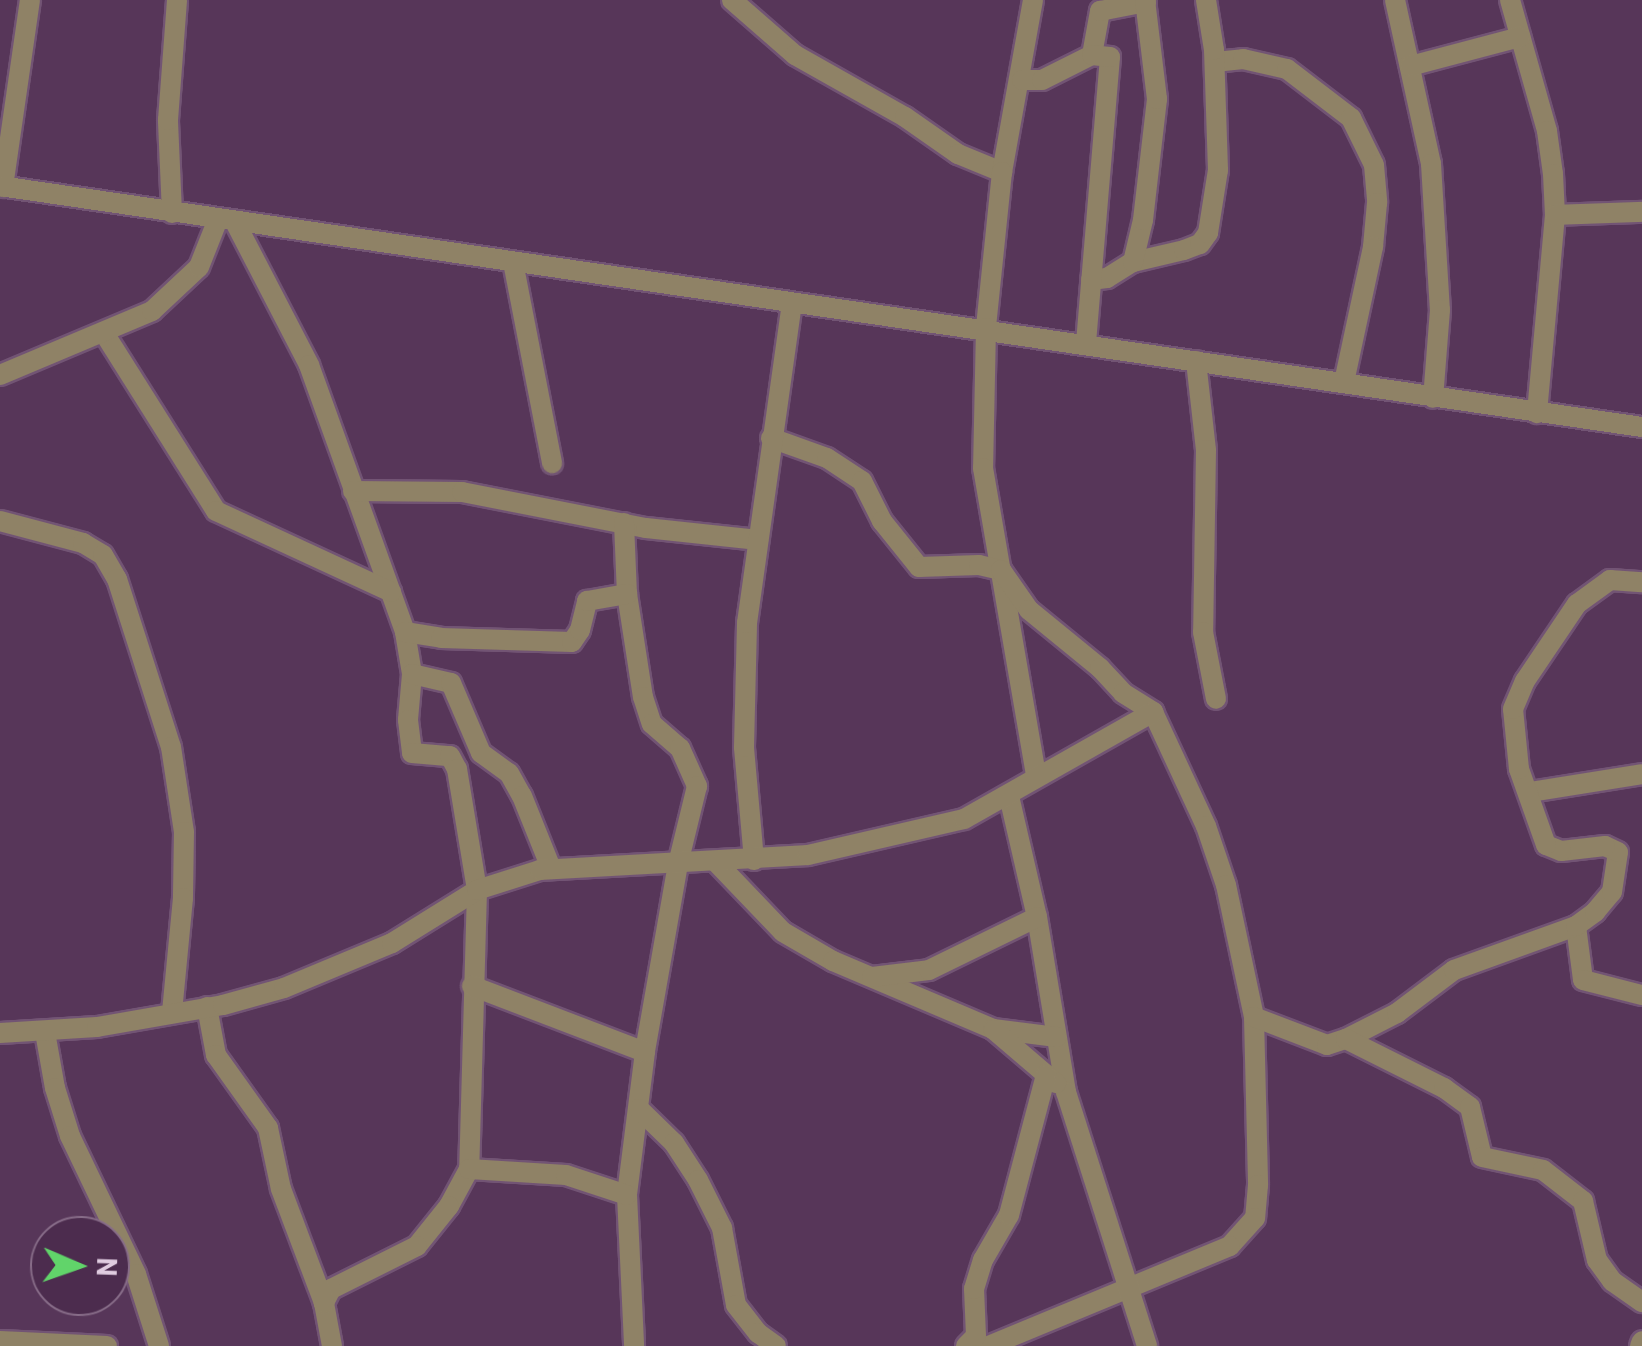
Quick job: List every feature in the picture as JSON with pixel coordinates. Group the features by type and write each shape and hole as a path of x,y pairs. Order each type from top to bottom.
{"street":[{"path":"30,0 2,187 792,303 1086,342 1642,427"},
{"path":"172,213 168,120 177,0"},
{"path":"732,0 795,55 906,117 958,154 1002,172"},
{"path":"1033,0 1022,80 1002,172 986,328 984,468 1036,774"},
{"path":"1091,280 1108,278 1133,262 1200,244 1208,232 1218,170 1215,62 1206,0"},
{"path":"1510,0 1547,131 1556,215 1537,413"},
{"path":"1092,55 1100,11 1145,1 1157,99 1154,154 1133,262"},
{"path":"1398,1 1431,164 1440,310 1433,398"},
{"path":"1410,66 1520,37"},
{"path":"1022,80 1042,80 1092,55 1110,57 1086,342"},
{"path":"1215,62 1244,59 1287,69 1351,118 1374,165 1378,204 1374,247 1344,382"},
{"path":"1556,215 1642,212"},
{"path":"0,375 152,310 199,268 226,220"},
{"path":"226,220 308,365 406,632 412,674 408,720 412,753 450,756 456,769 476,890 469,1169 449,1206 417,1246 402,1257 342,1280 324,1304"},
{"path":"513,262 552,463"},
{"path":"754,860 744,707 747,624 792,303"},
{"path":"104,333 216,512 390,592"},
{"path":"1196,361 1206,467 1204,632 1216,699"},
{"path":"771,438 827,458 862,482 882,522 919,566 979,565 1002,570 1029,610 1100,668 1123,693 1153,712 1206,826 1226,885 1254,1017 1258,1186 1255,1218 1230,1246 1127,1292 988,1346"},
{"path":"353,490 462,492 624,523 758,540"},
{"path":"0,521 83,543 103,555 117,579 171,746 184,832 183,898 172,1012"},
{"path":"624,523 627,594 638,670 652,724 680,748 697,786 678,864 645,1052 626,1196 634,1346"},
{"path":"1254,1017 1326,1045 1346,1039 1397,1013 1454,970 1576,926 1612,892 1618,852 1605,846 1562,851 1546,846 1519,769 1513,709 1525,681 1577,604 1610,580 1642,582"},
{"path":"406,632 460,639 572,642 580,630 587,601 627,594"},
{"path":"412,674 451,683 481,752 508,773 522,796 551,868"},
{"path":"0,1033 45,1032 206,1007 284,988 421,927 476,890 551,868 717,863 850,849 964,819 1008,796 1036,774 1153,712"},
{"path":"1530,792 1642,774"},
{"path":"1008,796 1037,916 1066,1092 1147,1346"},
{"path":"717,863 784,932 867,978 993,1029 1056,1037"},
{"path":"867,978 929,970 1037,916"},
{"path":"1576,926 1583,980 1642,995"},
{"path":"472,986 645,1052"},
{"path":"206,1007 216,1055 268,1128 281,1190 324,1304 332,1346"},
{"path":"993,1029 1066,1092"},
{"path":"45,1032 54,1088 70,1136 136,1274 160,1346"},
{"path":"1346,1039 1444,1088 1470,1107 1482,1157 1543,1170 1583,1201 1597,1260 1612,1281 1642,1302"},
{"path":"966,1346 976,1336 974,1288 984,1260 1009,1216 1046,1075"},
{"path":"639,1109 674,1143 698,1180 722,1228 736,1305 758,1333 776,1346"},
{"path":"469,1169 566,1175 626,1196"},
{"path":"0,1341 106,1346"}]}
